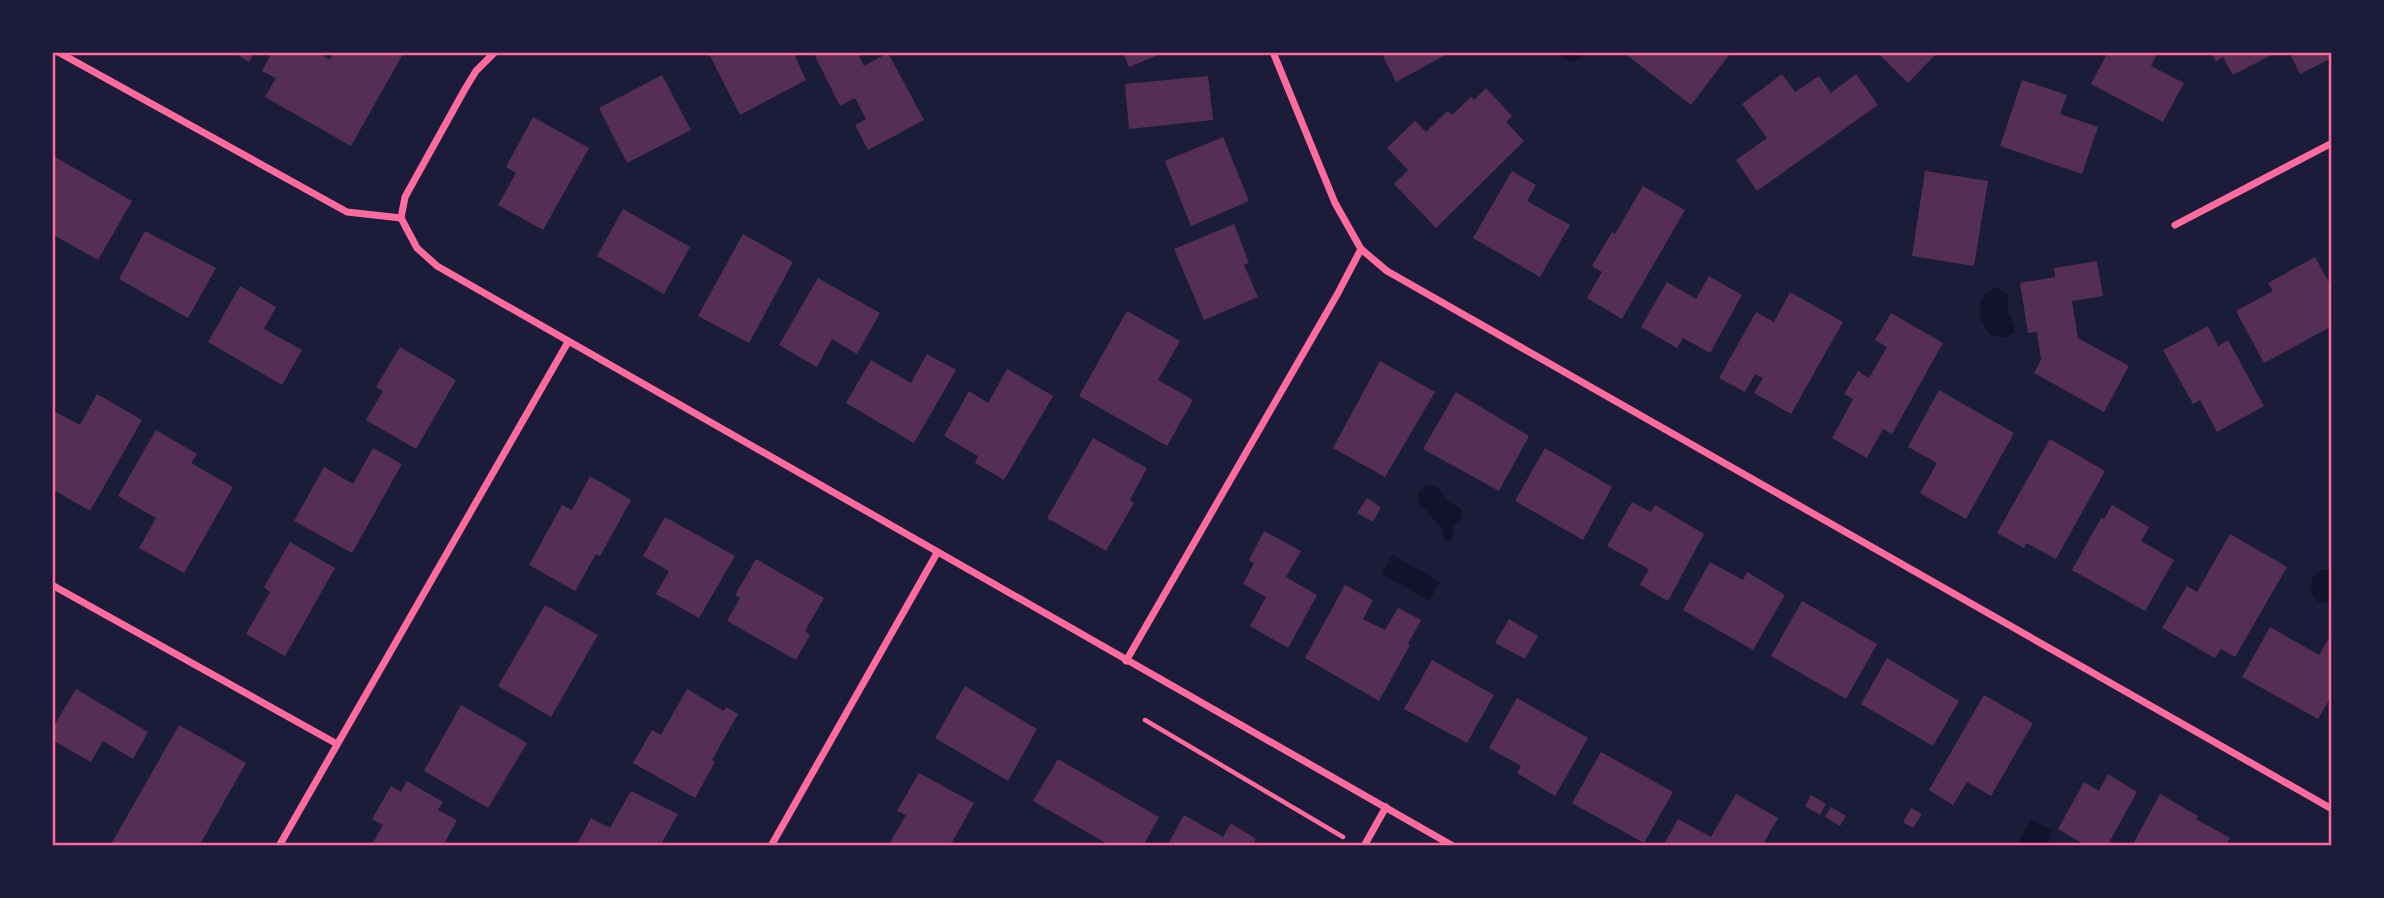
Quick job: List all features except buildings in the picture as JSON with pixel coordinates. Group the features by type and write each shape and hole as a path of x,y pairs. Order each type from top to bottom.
{"street":[{"path":"58,52 347,212 401,219"},
{"path":"495,52 476,71 405,197 401,219 416,248 438,266 568,342 1453,845"},
{"path":"1273,52 1335,203 1361,249 1387,271 2332,809"},
{"path":"2175,225 2332,143"},
{"path":"1126,661 1361,249"},
{"path":"279,845 568,342"},
{"path":"771,845 937,552"},
{"path":"52,585 337,744"},
{"path":"1364,845 1385,807"}],"path":[{"path":"1144,720 1343,837"}],"shaded area":[{"path":"1557,53 1586,53 1569,62"},
{"path":"1996,288 2007,293 2009,314 2014,327 2014,333 2004,338 1991,335 1980,315 1984,296"},
{"path":"1424,485 1436,487 1447,500 1462,510 1461,519 1454,525 1452,540 1449,542 1444,540 1441,527 1418,502 1419,492"},
{"path":"1392,555 1440,582 1429,601 1382,574"},
{"path":"2321,570 2331,570 2331,600 2324,603 2315,600 2310,586 2313,577"},
{"path":"2031,819 2052,831 2048,845 2017,845"}]}
